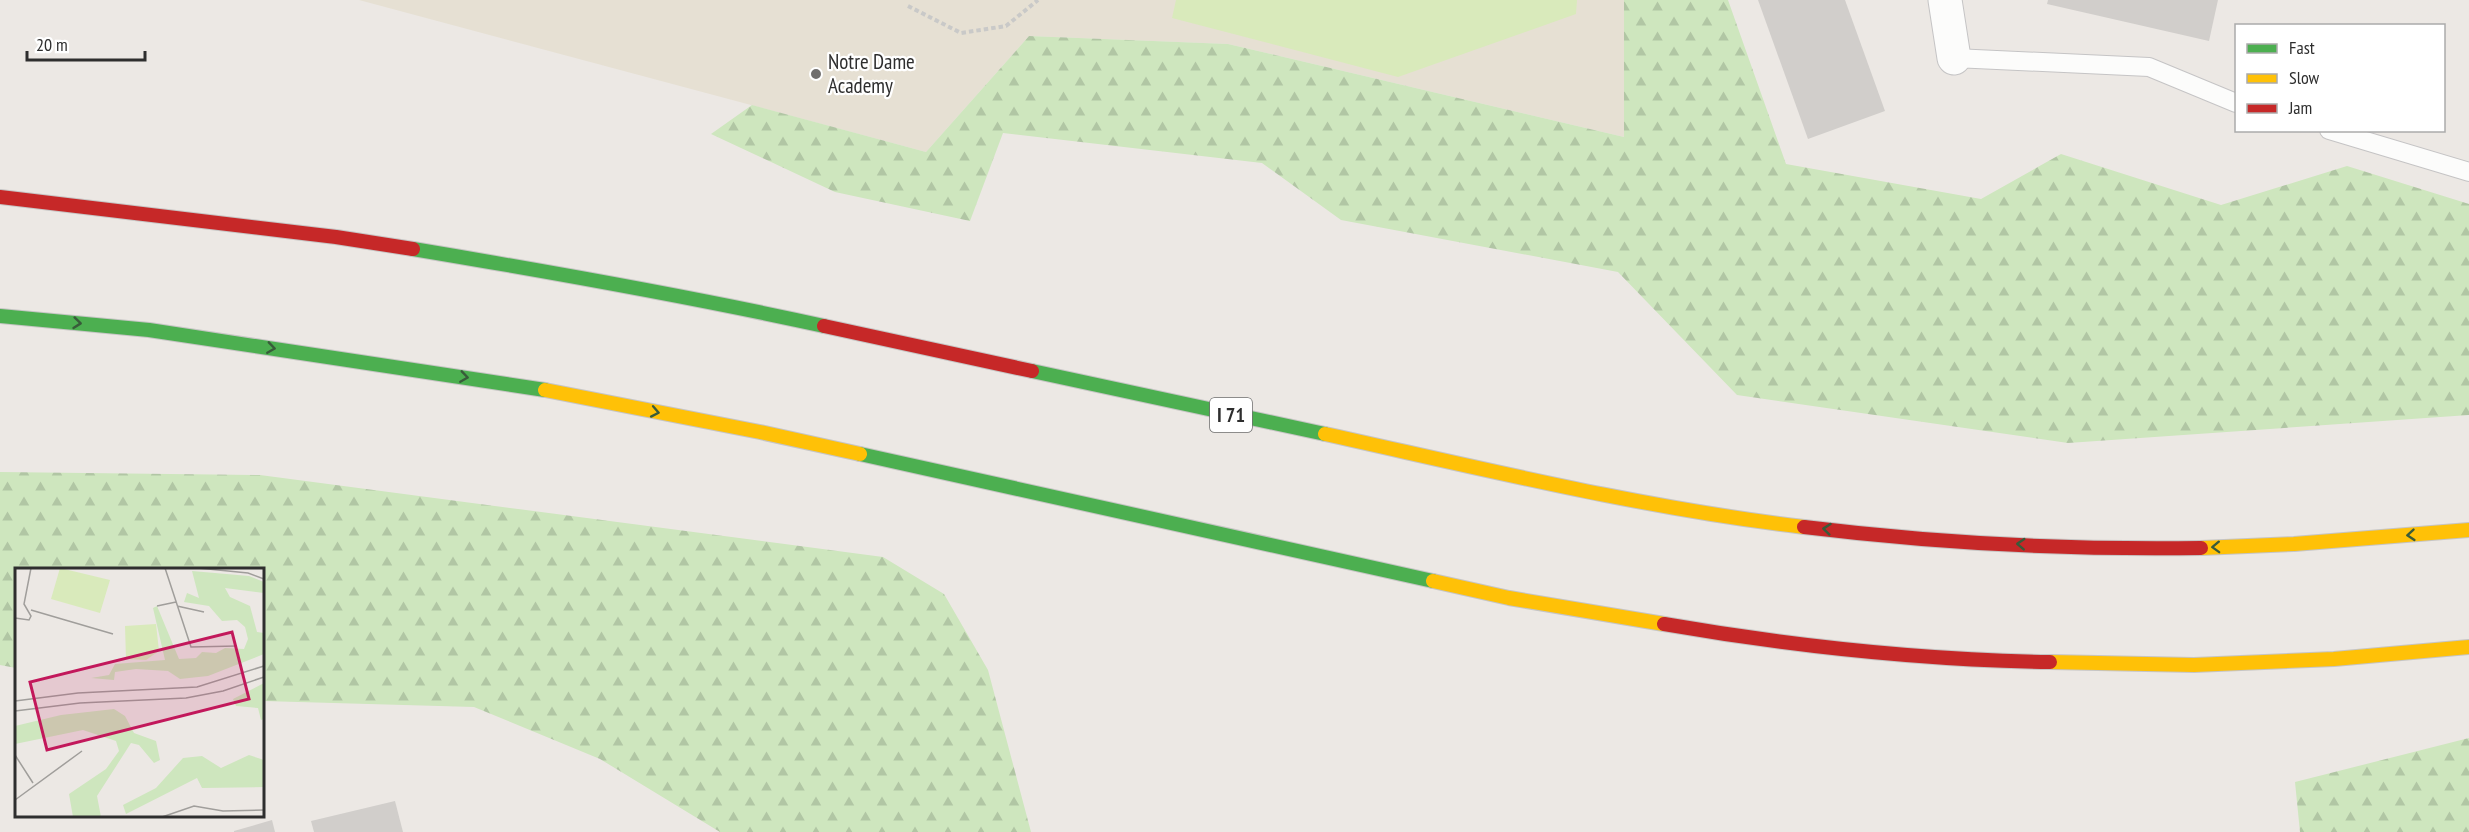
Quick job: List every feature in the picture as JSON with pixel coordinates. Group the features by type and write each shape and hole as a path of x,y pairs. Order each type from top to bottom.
{"highway":[{"name":"I 71","path":"0,197 336,237 533,269 748,309 1621,499 1758,521 1910,538 2071,546 2190,548 2324,543 2469,530"},
{"path":"0,317 148,330 509,383 760,432 1509,597 1752,639 1982,661 2194,665 2334,659 2469,647"}],"street":[{"path":"1945,0 1954,58"}],"lane":[{"path":"1954,58 2149,67 2235,103"},
{"path":"2336,132 2469,172"}],"path":[{"path":"908,6 961,33 1006,26 1038,0"}],"shaded area":[{"name":"Notre Dame Academy","path":"359,0 1624,0 1624,137 1228,44 1029,36 926,152"}],"green space":[{"path":"1176,0 1577,0 1576,14 1398,77 1172,18"},
{"path":"1624,0 1728,0 1786,164 1981,199 2061,154 2221,205 2347,166 2469,204 2469,415 2068,443 1737,395 1618,272 1341,220 1262,163 1003,133 970,221 835,192 711,134 752,105 926,152 1029,36 1228,44 1624,137"},
{"path":"0,472 260,475 883,557 944,594 988,670 1031,832 720,832 600,759 474,707 264,701 264,568 15,568 15,668 0,665"},
{"path":"2469,738 2469,832 2300,832 2295,782"}],"building":[{"path":"1758,0 1845,0 1885,111 1808,139"},
{"path":"2048,0 2218,0 2209,41 2047,4"},
{"path":"395,801 403,832 314,832 311,821"},
{"path":"272,820 275,832 234,832 234,831"}],"traffic: fast":[{"path":"413,249 619,285 824,326"},
{"path":"0,316 149,330 545,390"},
{"path":"1032,371 1325,434"},
{"path":"860,454 1433,581"}],"traffic: slow":[{"path":"545,390 860,454"},
{"path":"1325,434 1623,498 1804,527"},
{"path":"2201,548 2294,544 2469,530"},
{"path":"1433,581 1509,598 1664,624"},
{"path":"2050,662 2194,665 2334,659 2469,647"}],"traffic: jam":[{"path":"0,197 336,237 413,249"},
{"path":"824,326 1032,371"},
{"path":"1804,527 2002,544 2102,548 2201,548"},
{"path":"1664,624 1760,639 1905,655 2050,662"}],"place":[{"name":"Notre Dame Academy","path":"816,74"}]}
